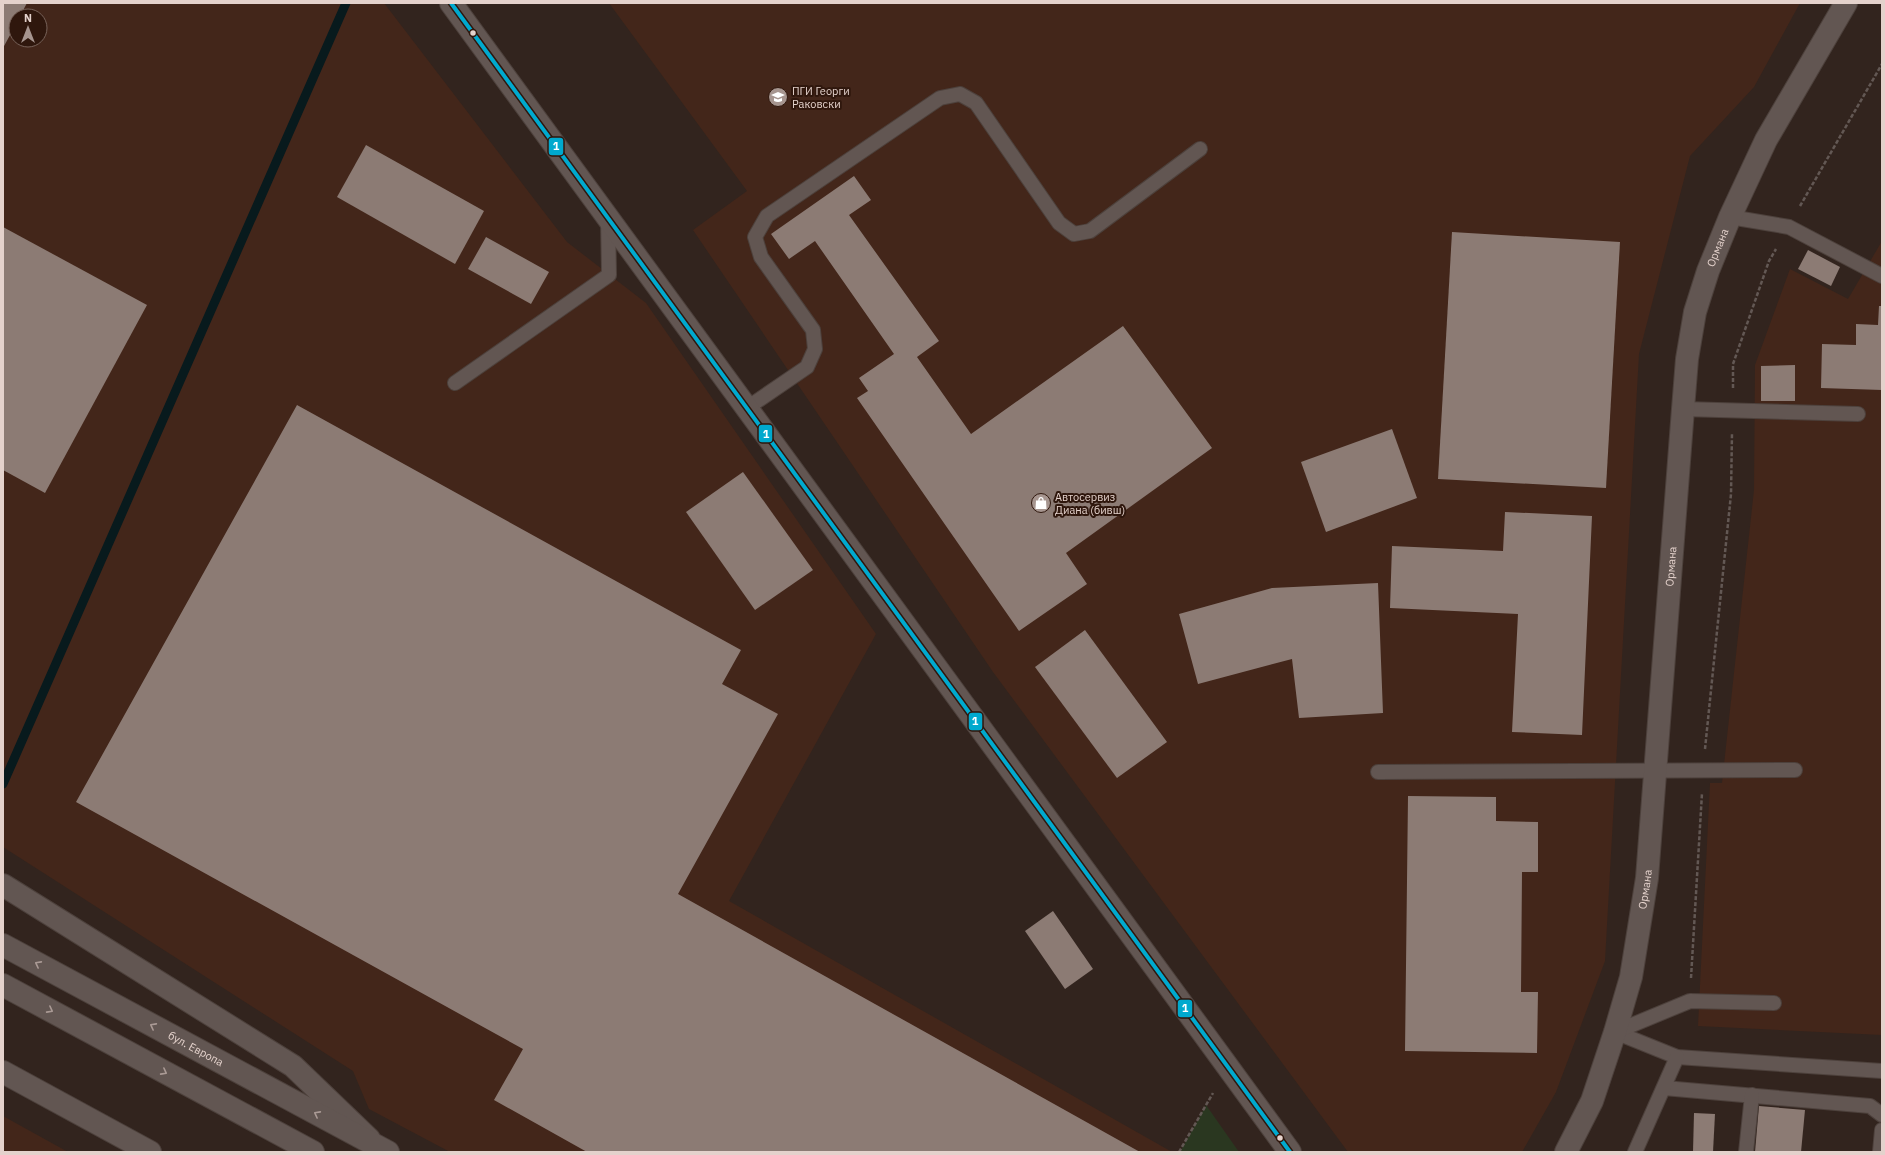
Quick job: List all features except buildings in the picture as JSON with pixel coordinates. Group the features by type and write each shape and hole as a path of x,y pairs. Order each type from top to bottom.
{"street":[{"path":"451,3 1290,1152"},
{"name":"Ормана","path":"1566,1152 1592,1101 1631,978 1647,878 1687,359 1695,312 1708,271 1730,217 1766,140 1846,3"},
{"path":"3,885 293,1066 383,1149"},
{"name":"бул. Европа","path":"3,946 383,1149"},
{"path":"3,985 314,1152"},
{"path":"3,1072 150,1152"}],"lane":[{"path":"747,408 807,367 815,348 812,330 761,257 755,237 767,216 940,98 960,94 976,103 1059,222 1074,234 1090,231 1200,149"},
{"path":"455,383 609,275 608,217"},
{"path":"1730,217 1789,227 1882,276"},
{"path":"1683,410 1858,414"},
{"path":"1378,772 1795,770"},
{"path":"1615,1032 1690,1001 1774,1003"},
{"path":"1615,1032 1677,1057 1882,1071"},
{"path":"1635,1152 1677,1057"},
{"path":"1664,1088 1870,1106 1882,1115"},
{"path":"1746,1152 1752,1095"},
{"path":"1880,1152 1882,1130"}],"path":[{"path":"1733,364 1769,261 1882,64"},
{"path":"1180,1152 1228,1067"}],"shaded area":[{"path":"3,3 384,3 567,242 646,303 876,634 729,901 1172,1152 450,1152 369,1109 353,1071 3,847"},
{"path":"609,3 1800,3 1754,87 1690,156 1639,354 1605,961 1556,1092 1522,1152 1348,1152 993,672 693,230 747,191"},
{"path":"1882,241 1882,1035 1698,1026 1710,783 1722,783 1754,490 1755,365 1790,269 1848,299"},
{"path":"3,1116 68,1152 3,1152"}],"green space":[{"path":"1206,1105 1239,1152 1180,1152"}],"waterway":[{"path":"3,784 346,3"}],"transit line":[{"name":"1","path":"451,3 1290,1152"}],"place":[{"name":"ПГИ Георги Раковски","path":"778,97"},
{"name":"Автосервиз Диана (бивш)","path":"1041,503"}]}
